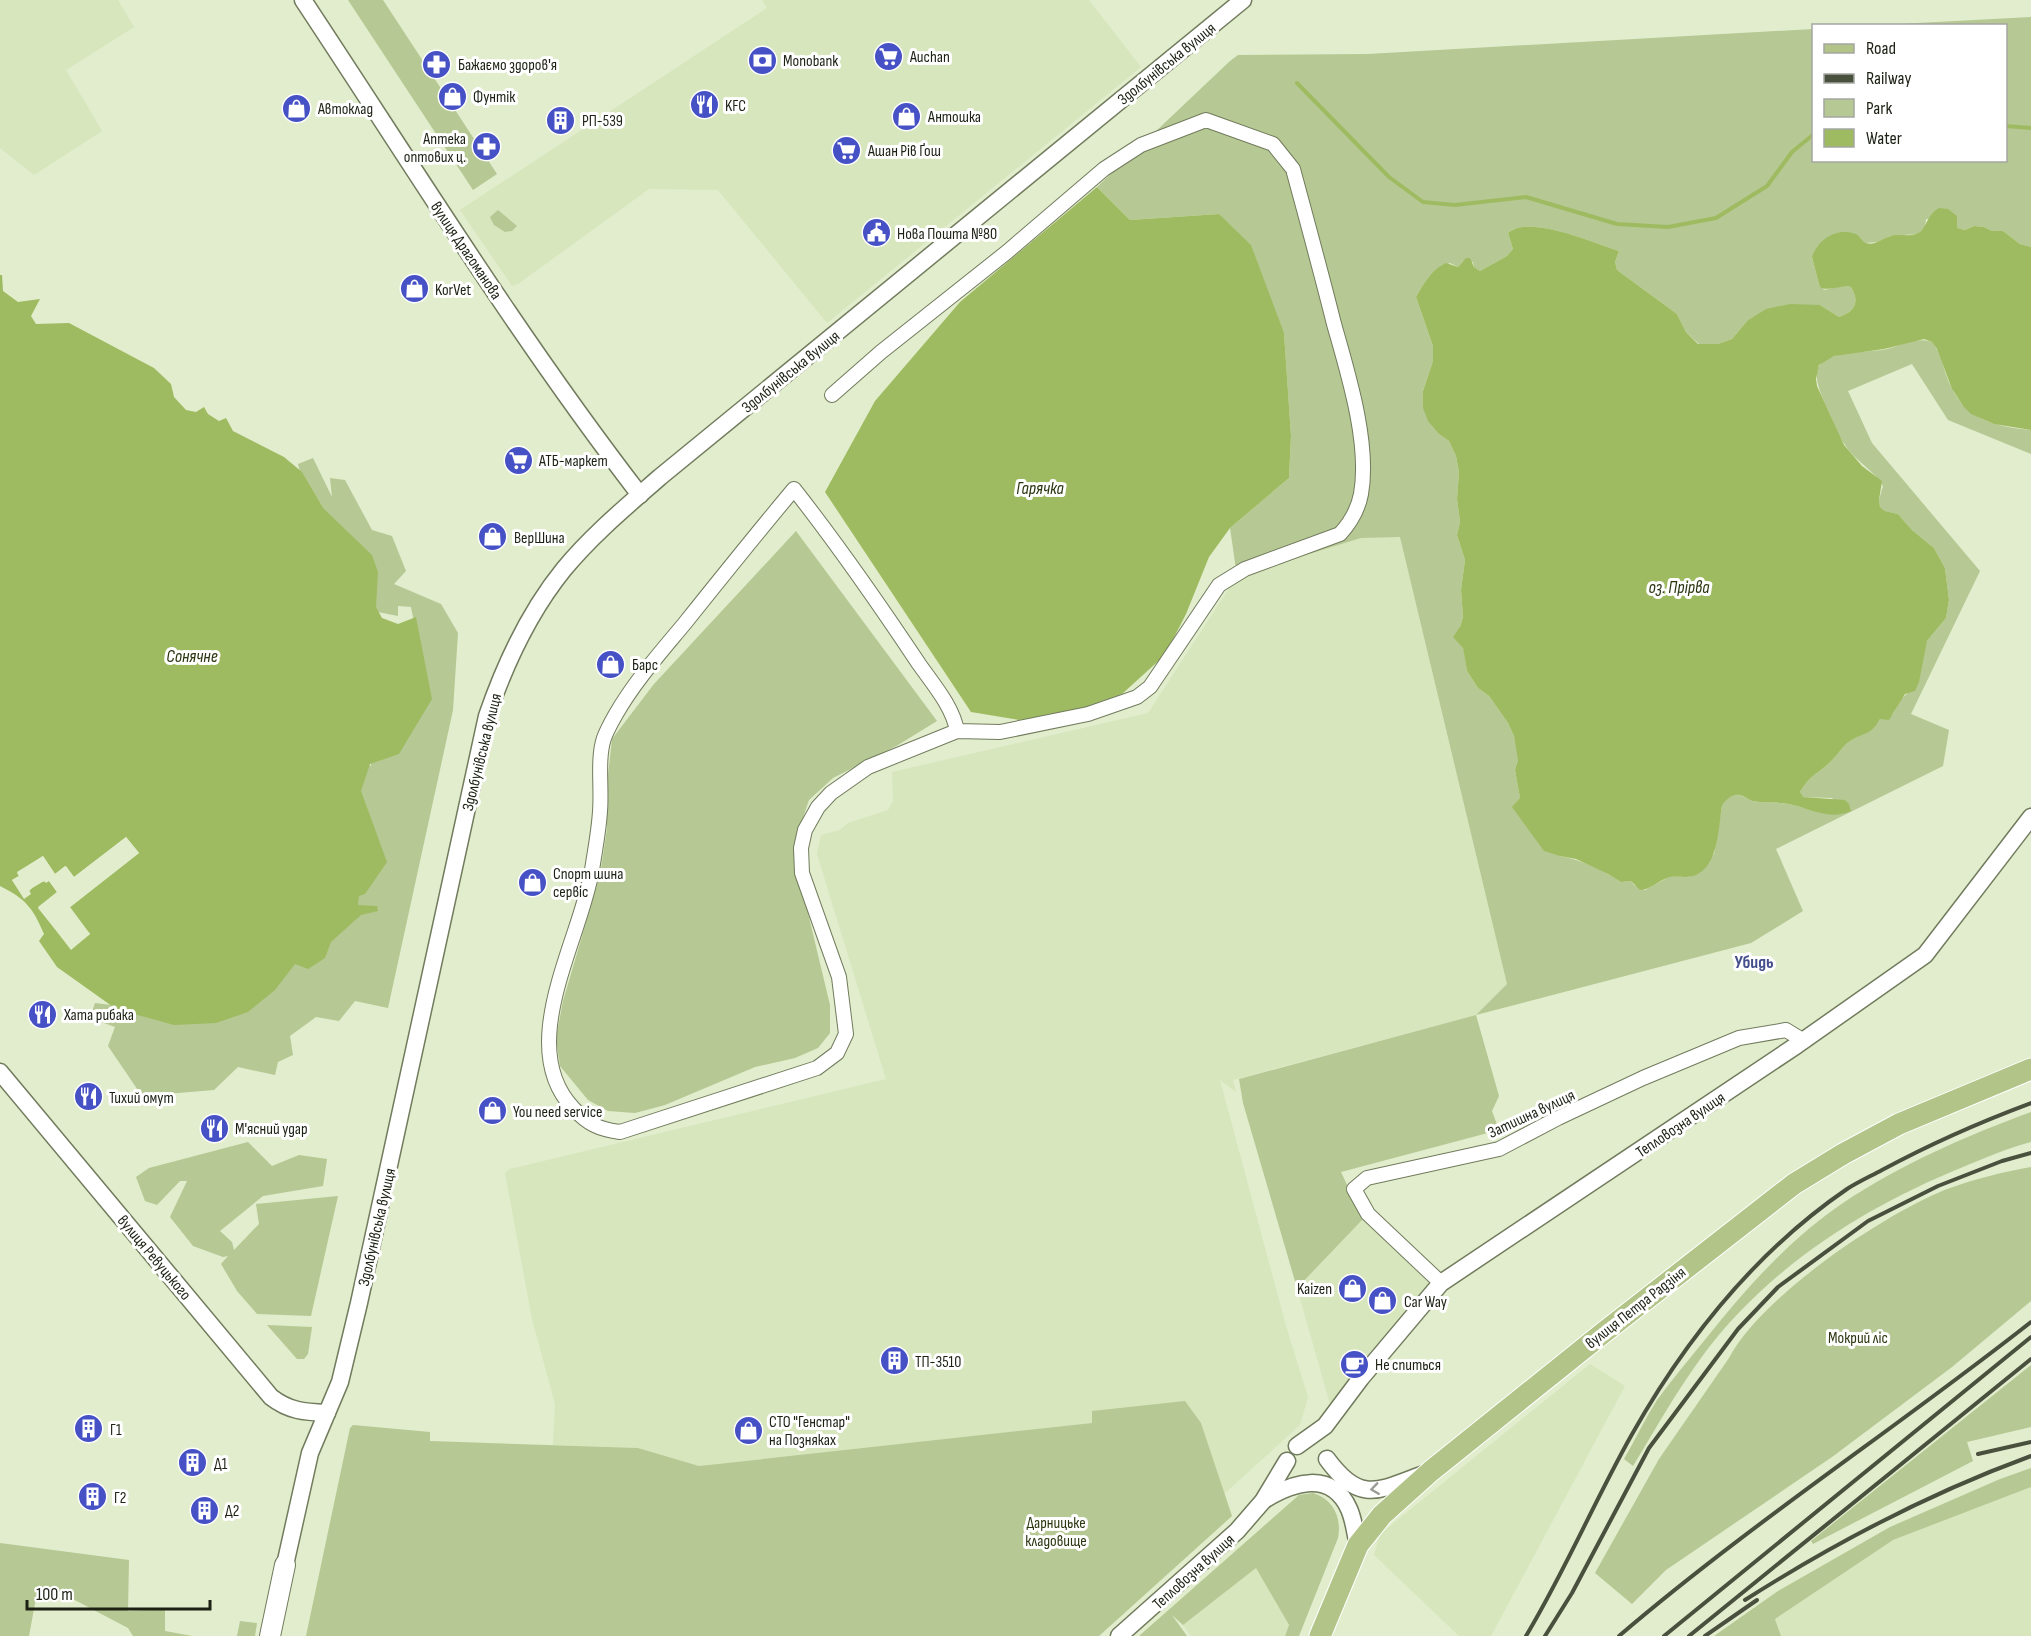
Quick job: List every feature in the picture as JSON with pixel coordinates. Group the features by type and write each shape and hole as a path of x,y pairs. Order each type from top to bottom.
{"main road":[{"name":"вулиця Петра Радзіня","path":"1320,1636 1358,1545 1382,1515 1431,1471 1603,1333 1794,1184 1899,1124 2031,1069"},
{"name":"Здолбунівська вулиця","path":"270,1636 285,1565"}],"street":[{"name":"вулиця Драгоманова","path":"303,0 524,335 639,495"},
{"name":"Здолбунівська вулиця","path":"285,1565 310,1453 340,1382 359,1303 487,716 518,643 544,597 564,569 587,544 639,495 1244,0"},
{"path":"832,395 881,352 1007,252 1104,169 1141,145 1206,120 1273,144 1293,169 1346,368 1361,439 1363,468 1361,493 1358,507 1350,523 1340,534 1245,569 1219,585 1150,687 1137,697 1088,714 1000,732 957,731 868,767 831,793 818,807 805,830 801,849 802,873 839,977 846,1034 837,1053 817,1068 620,1132 602,1130 585,1120 566,1101 557,1084 549,1052 550,1024 559,978 580,919 592,872 600,812 603,739 617,712 654,661 794,489 903,639 948,708 957,731"},
{"name":"Тепловозна вулиця","path":"1297,1446 1325,1426 1361,1378 1441,1283 1804,1041 1925,955 2031,817"},
{"name":"Затишна вулиця","path":"1441,1283 1368,1214 1354,1189 1367,1179 1499,1149 1643,1078 1739,1038 1786,1030 1804,1041"},
{"name":"вулиця Ревуцького","path":"0,1072 271,1397 291,1410 327,1413"},
{"path":"1310,1482 1325,1472 1326,1456 1323,1442 1325,1426"},
{"path":"1358,1545 1347,1505 1334,1490 1297,1479 1292,1475 1287,1461 1292,1450 1309,1443 1316,1445 1342,1479 1348,1484 1368,1491 1403,1482 1431,1471"},
{"name":"Тепловозна вулиця","path":"1119,1636 1237,1531 1263,1501 1287,1461"},
{"name":"Тепловозна вулиця","path":"1263,1501 1295,1484 1310,1482"}],"shaded area":[{"path":"0,0 118,0 134,27 66,70 102,131 34,175 0,148"},
{"name":"Ашан Рів Ґош","path":"762,0 1089,0 1141,67 827,323 718,190 649,189 518,284 512,286 460,210 767,8"},
{"path":"1400,536 1507,984 1476,1015 1233,1080 1236,1092 1220,1080 1286,1326 1308,1397 1300,1425 1224,1494 1201,1423 1092,1411 1093,1423 699,1466 638,1448 553,1445 555,1404 532,1319 505,1173 510,1169 886,1079 817,854 821,835 840,830 848,823 888,810 893,801 892,772 1148,713 1237,576 1361,538"},
{"path":"1363,1219 1433,1282 1369,1353 1330,1404 1297,1288"},
{"path":"1590,1364 1625,1386 1491,1636 1459,1636 1374,1555 1380,1534"},
{"path":"2031,1487 2031,1636 1781,1636 1775,1619 1893,1540"},
{"path":"1256,1568 1289,1626 1285,1636 1191,1636 1183,1625"}],"green space":[{"path":"348,0 383,0 497,174 473,190"},
{"path":"2031,17 2031,247 2020,244 2003,231 1992,231 1974,226 1965,230 1956,228 1957,222 1926,219 1925,228 1918,234 1890,236 1878,242 1865,243 1812,257 1819,284 1824,290 1842,286 1851,287 1855,302 1849,312 1839,317 1820,305 1747,321 1732,339 1718,344 1699,344 1686,332 1677,314 1617,270 1615,262 1619,251 1545,228 1517,228 1508,233 1513,249 1507,256 1480,271 1474,267 1473,262 1463,261 1458,267 1450,263 1438,269 1430,276 1416,297 1433,346 1433,361 1423,391 1439,434 1449,441 1456,456 1459,472 1457,499 1460,522 1457,535 1465,560 1461,590 1463,617 1460,627 1467,671 1478,688 1489,696 1508,723 1518,752 1515,770 1520,798 1560,856 1592,866 1621,882 1631,881 1645,890 1669,877 1690,877 1714,854 1722,806 1731,796 1740,795 1753,801 1789,804 1820,812 1845,813 1832,798 1802,797 1800,792 1846,744 1873,729 1880,719 1893,714 1901,699 1909,692 1927,641 1946,618 1949,600 1945,568 1934,548 1912,530 1898,514 1885,511 1880,507 1879,500 1883,486 1875,475 1849,451 1840,436 1821,394 1817,373 1819,366 1832,357 1844,354 1882,350 1913,341 1926,340 1935,346 1954,393 1971,412 1992,423 2031,430 2031,454 1948,420 1912,364 1848,391 1872,443 1980,571 1911,714 1949,730 1943,766 1776,849 1803,911 1751,943 1476,1015 1507,984 1400,537 1361,538 1237,576 1230,528 1289,478 1291,436 1284,333 1219,214 1130,220 1097,187 1238,55 1368,54 1812,29 1812,162 2007,162 2007,24 1899,24"},
{"path":"498,210 517,226 512,231 505,232 494,225 490,217"},
{"path":"313,458 332,497 330,478 345,480 372,530 392,536 406,571 394,584 441,604 458,633 453,710 388,1008 355,1001 339,1021 316,1017 290,1036 293,1055 278,1062 275,1075 238,1067 214,1090 166,1094 148,1105 108,1046 115,1027 90,1018 95,1003 160,1011 351,790 357,760 371,766 370,752 426,684 411,607 398,606 398,616 373,611 307,499 298,464"},
{"path":"796,531 937,721 898,745 833,778 809,800 795,841 807,909 830,1005 830,1033 818,1048 795,1058 755,1067 665,1105 635,1113 608,1111 588,1100 560,1066 556,1038 563,1001 600,875 607,829 607,785 612,739 654,684"},
{"path":"1476,1015 1499,1096 1492,1111 1499,1130 1341,1172 1363,1219 1297,1288 1243,1103 1239,1079"},
{"path":"2031,1112 2031,1142 2005,1150 1925,1183 1853,1222 1786,1269 1755,1296 1701,1358 1633,1466 1624,1459 1657,1400 1676,1376 1754,1282 1805,1232 1843,1203 1911,1163 1958,1141"},
{"path":"248,1142 272,1166 299,1155 327,1159 323,1186 263,1196 220,1231 232,1242 234,1250 259,1224 256,1204 338,1196 311,1316 257,1314 237,1291 221,1264 228,1256 223,1257 193,1246 170,1217 187,1181 180,1181 157,1205 145,1201 136,1177 149,1168"},
{"name":"Мокрий ліс","path":"2031,1167 2031,1301 1952,1367 1832,1457 1666,1570 1632,1604 1595,1573 1659,1459 1745,1334 1768,1309 1826,1260 1920,1201 1968,1182"},
{"path":"267,1325 312,1327 308,1354 304,1359 297,1359"},
{"path":"2031,1365 2031,1427 1967,1442 1973,1461 1813,1544 1811,1541"},
{"name":"Дарницьке кладовище","path":"1185,1401 1201,1423 1232,1516 1099,1636 306,1636 350,1428 353,1425 430,1432 430,1441 638,1448 699,1466 1092,1423 1092,1411"},
{"path":"2031,1468 2031,1487 1893,1540 1775,1619 1781,1636 1714,1636 1778,1591 1890,1527 2000,1479"},
{"path":"1313,1493 1331,1504 1337,1516 1339,1530 1338,1538 1299,1636 1285,1636 1289,1625 1256,1568 1183,1625 1172,1615 1187,1636 1139,1636 1299,1495"},
{"path":"0,1543 129,1560 128,1611 165,1609 165,1631 192,1636 133,1636 128,1628 52,1588 38,1587 29,1636 0,1636"},
{"path":"240,1621 257,1623 255,1636 237,1636"}],"water":[{"name":"Гарячка","path":"1097,187 1130,220 1219,214 1251,245 1284,333 1291,436 1289,478 1230,528 1209,557 1186,614 1165,655 1122,694 1071,712 1019,720 971,712 825,492 875,401 960,302"},
{"name":"оз. Прірва","path":"1939,208 1948,209 1957,216 1957,228 1965,230 1974,226 1992,231 2003,231 2020,244 2031,247 2031,430 1994,424 1971,414 1952,389 1937,349 1932,342 1924,339 1884,349 1834,356 1819,365 1817,386 1844,445 1862,466 1882,481 1880,507 1885,511 1898,514 1912,530 1934,548 1945,568 1949,600 1946,618 1927,641 1915,691 1905,694 1889,720 1880,719 1870,731 1847,743 1800,792 1803,797 1845,800 1851,811 1842,814 1825,814 1791,804 1760,802 1740,795 1732,796 1722,806 1713,856 1702,872 1690,877 1670,877 1644,890 1640,890 1631,881 1621,882 1576,859 1544,851 1512,807 1520,798 1515,770 1518,760 1514,736 1508,723 1489,696 1478,688 1467,671 1463,648 1453,637 1463,617 1461,590 1465,560 1457,535 1460,522 1457,499 1459,472 1456,456 1449,441 1439,434 1428,421 1423,408 1423,391 1433,361 1433,346 1416,297 1422,287 1432,273 1446,263 1458,267 1466,258 1470,258 1474,267 1480,271 1507,256 1513,249 1508,233 1518,228 1546,228 1619,251 1615,262 1617,270 1677,314 1686,332 1698,344 1718,344 1732,339 1747,321 1766,309 1790,304 1820,305 1839,317 1849,312 1855,302 1851,287 1824,289 1819,284 1812,257 1819,245 1829,236 1842,232 1856,234 1869,244 1891,236 1916,234 1922,230 1934,211"},
{"name":"Сонячне","path":"0,275 2,275 3,291 18,302 40,299 31,316 36,324 69,323 154,368 171,384 174,397 186,410 196,412 204,407 208,414 219,421 226,418 233,431 284,457 302,472 323,508 372,555 378,572 376,607 382,618 398,624 416,617 432,699 399,754 370,764 361,791 387,862 365,894 359,896 358,905 377,906 378,911 361,915 331,942 325,958 308,969 295,964 275,990 248,1012 216,1023 174,1025 116,1009 57,967 39,941 44,934 28,905 0,886","holes":["126,837 139,853 69,908 90,934 71,949 38,908 57,892 49,881 38,884 24,898 12,880 19,876 17,872 43,856 55,874 65,866 74,877"]}],"pier":[{"path":"126,837 139,853 70,907 90,934 71,950 38,907 57,892 49,881 46,883 44,881 29,890 31,894 24,899 12,880 19,876 17,873 43,856 55,874 66,866 74,877","holes":["126,841 135,853 67,906 86,934 71,945 42,908 60,893 51,879 43,878 27,888 25,895 16,881 21,874 42,860 54,876 57,877 65,870 72,880 75,880"]}],"waterway":[{"path":"1297,83 1389,177 1423,202 1455,205 1526,197 1617,224 1668,227 1716,218 1767,186 1792,152 1812,136"},
{"path":"2007,126 2031,128"}],"railway":[{"path":"1526,1636 1554,1587 1617,1461 1652,1400 1699,1332 1752,1270 1782,1241 1851,1186 1937,1142 2031,1103"},
{"path":"1545,1636 1572,1593 1649,1448 1738,1329 1778,1287 1868,1221 1938,1186 2002,1161 2031,1153"},
{"path":"1619,1636 1771,1516 2031,1322"},
{"path":"1664,1636 2031,1337"},
{"path":"1689,1636 2031,1359"},
{"path":"1978,1454 2031,1442"},
{"path":"1745,1600 1814,1558 1884,1520 1993,1470 2031,1456"},
{"path":"1705,1636 1757,1600"}],"place":[{"name":"Auchan","path":"889,56"},
{"name":"Monobank","path":"762,60"},
{"name":"Бажаємо здоров'я","path":"437,64"},
{"name":"Фунтік","path":"452,96"},
{"name":"KFC","path":"704,105"},
{"name":"Автоклад","path":"297,108"},
{"name":"Антошка","path":"907,116"},
{"name":"РП-539","path":"561,120"},
{"name":"Аптека оптових ц.","path":"487,147"},
{"name":"Ашан Рів Ґош","path":"847,150"},
{"name":"Нова Пошта №80","path":"876,233"},
{"name":"KorVet","path":"414,289"},
{"name":"АТБ-маркет","path":"518,460"},
{"name":"ВерШина","path":"493,537"},
{"name":"Барс","path":"611,664"},
{"name":"Спорт шина сервіс","path":"532,882"},
{"name":"Хата рибака","path":"43,1014"},
{"name":"Тихий омут","path":"88,1097"},
{"name":"You need service","path":"492,1111"},
{"name":"М'ясний удар","path":"214,1128"},
{"name":"Kaizen","path":"1353,1288"},
{"name":"Car Way","path":"1383,1301"},
{"name":"ТП-3510","path":"894,1361"},
{"name":"Не спиться","path":"1354,1364"},
{"name":"Г1","path":"89,1429"},
{"name":"СТО \"Генстар\" на Позняках","path":"748,1430"},
{"name":"Д1","path":"193,1463"},
{"name":"Г2","path":"93,1497"},
{"name":"Д2","path":"204,1510"}],"district":[{"name":"Убидь","path":"1754,962"}]}
